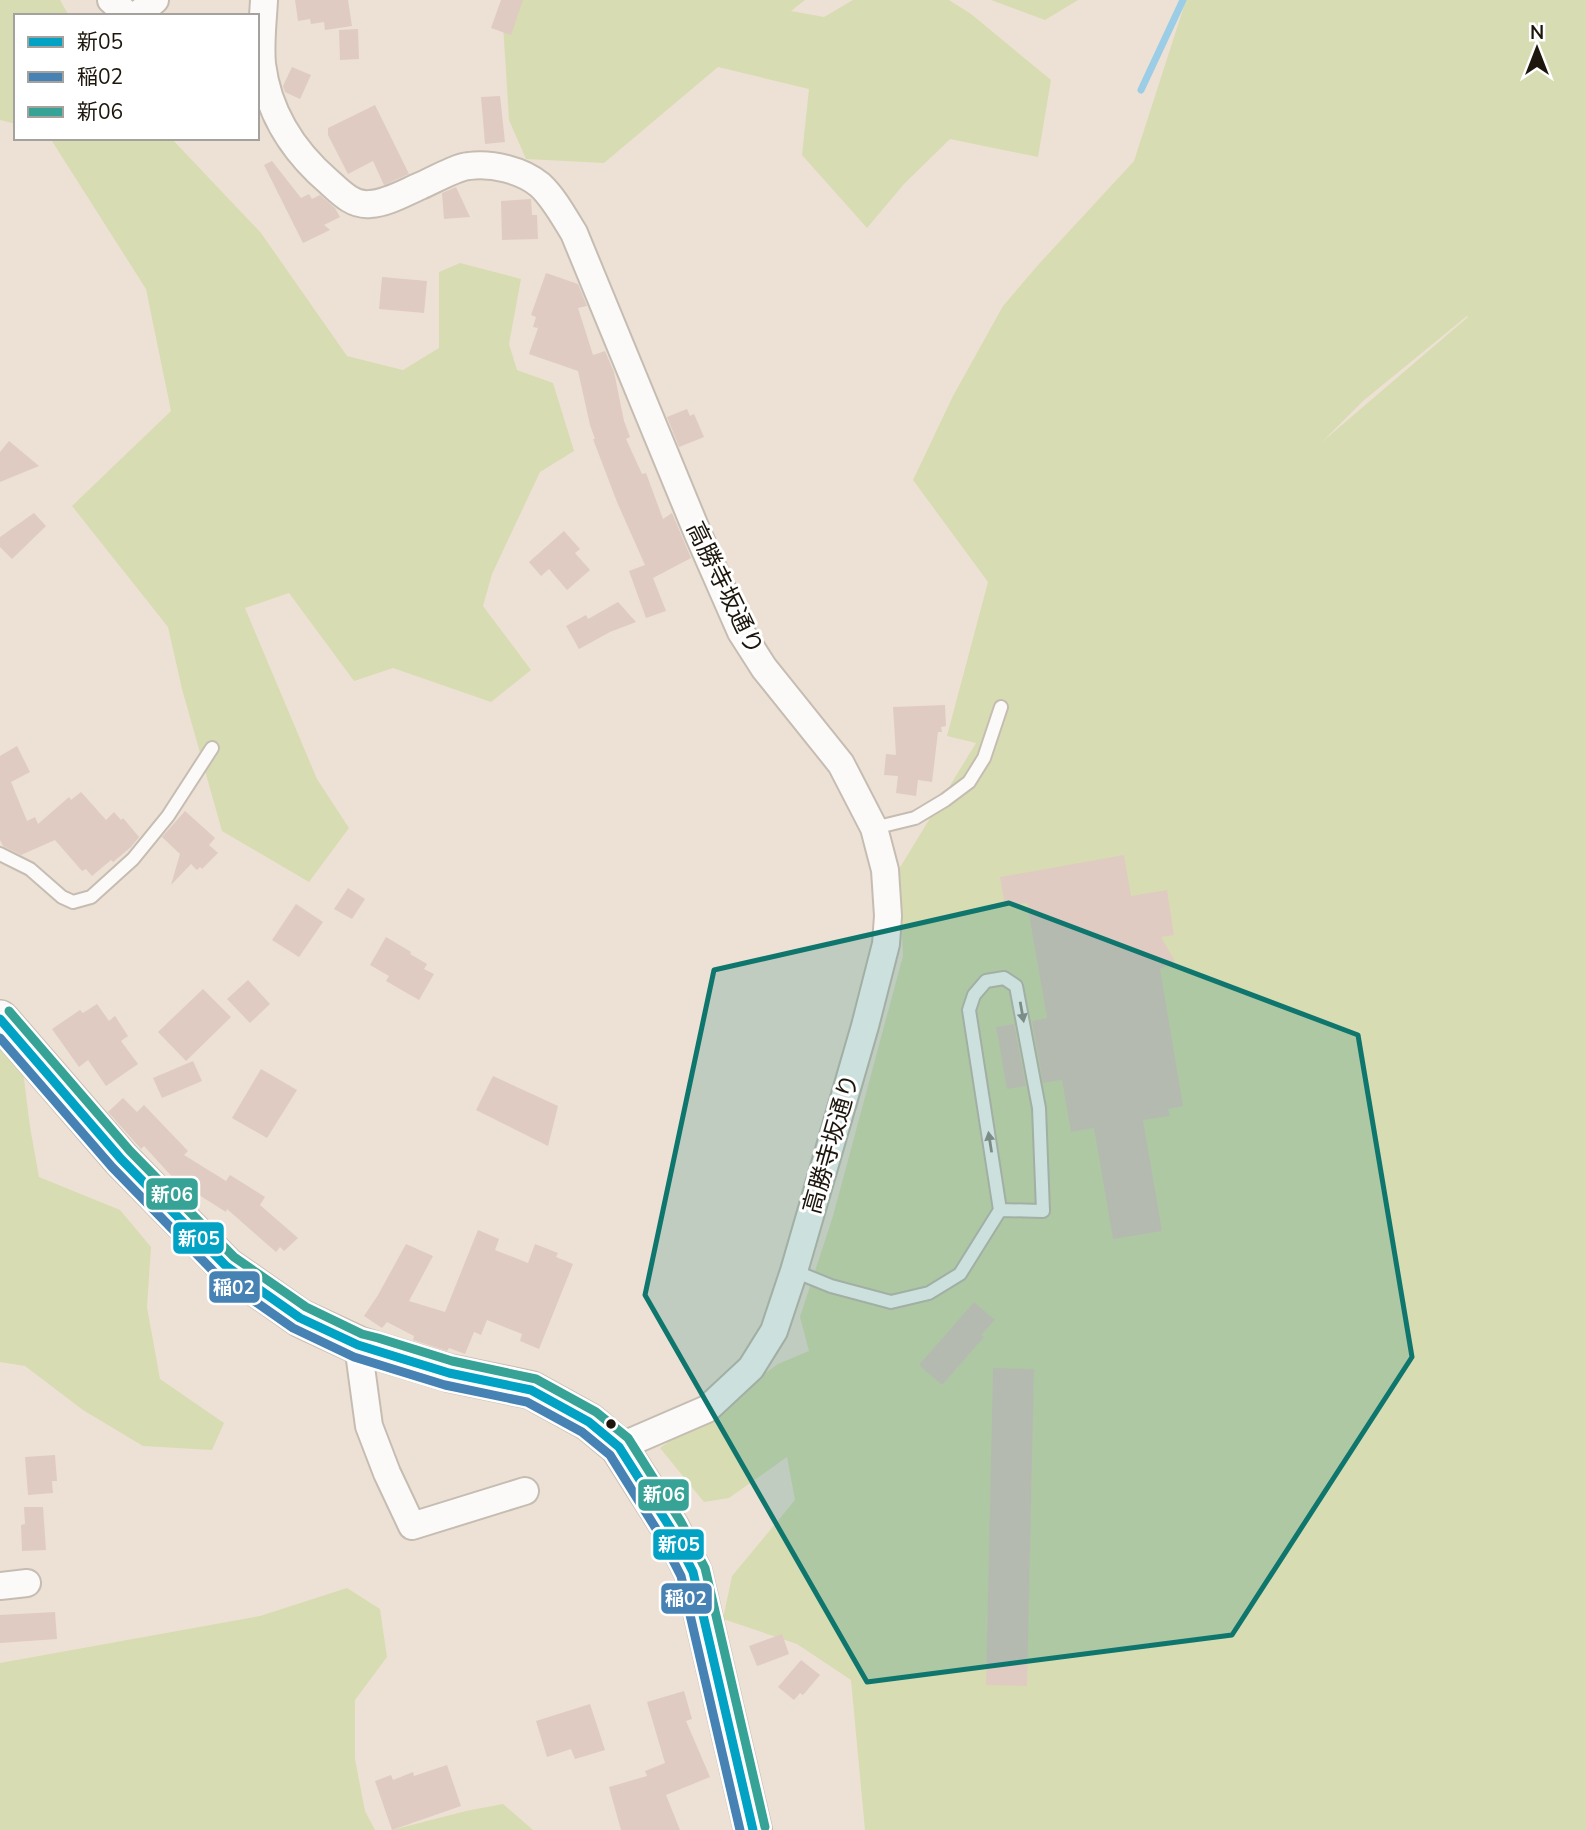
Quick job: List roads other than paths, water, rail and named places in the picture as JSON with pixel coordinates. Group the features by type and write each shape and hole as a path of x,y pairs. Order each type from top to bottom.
{"street":[{"path":"111,0 127,14"},
{"path":"138,14 155,0"},
{"name":"高勝寺坂通り","path":"264,0 262,62 267,91 278,119 290,141 318,173 349,199 368,205 388,200 467,166 494,166 517,172 539,185 557,206 574,233 741,632 764,668 841,764 874,828 885,870 888,916 886,944 865,1026 774,1331 751,1368 707,1409 619,1447"},
{"path":"0,1020 121,1159 226,1266 300,1318 358,1345 449,1373 531,1390 589,1422 619,1447 671,1530 692,1572 752,1830"},
{"path":"358,1345 369,1426 412,1526 525,1491"},
{"path":"0,1586 27,1583"}],"lane":[{"path":"874,828 915,818 969,782 984,758 1001,707"},
{"path":"0,854 30,869 62,897 73,902 91,897 133,859 168,816 212,748"},
{"path":"794,1271 831,1286 891,1301 929,1293 960,1275 1000,1210 969,1010 974,995 986,981 1004,978 1016,986 1039,1108 1043,1211 1000,1210"}],"waterway":[{"path":"1141,90 1183,0"}]}
